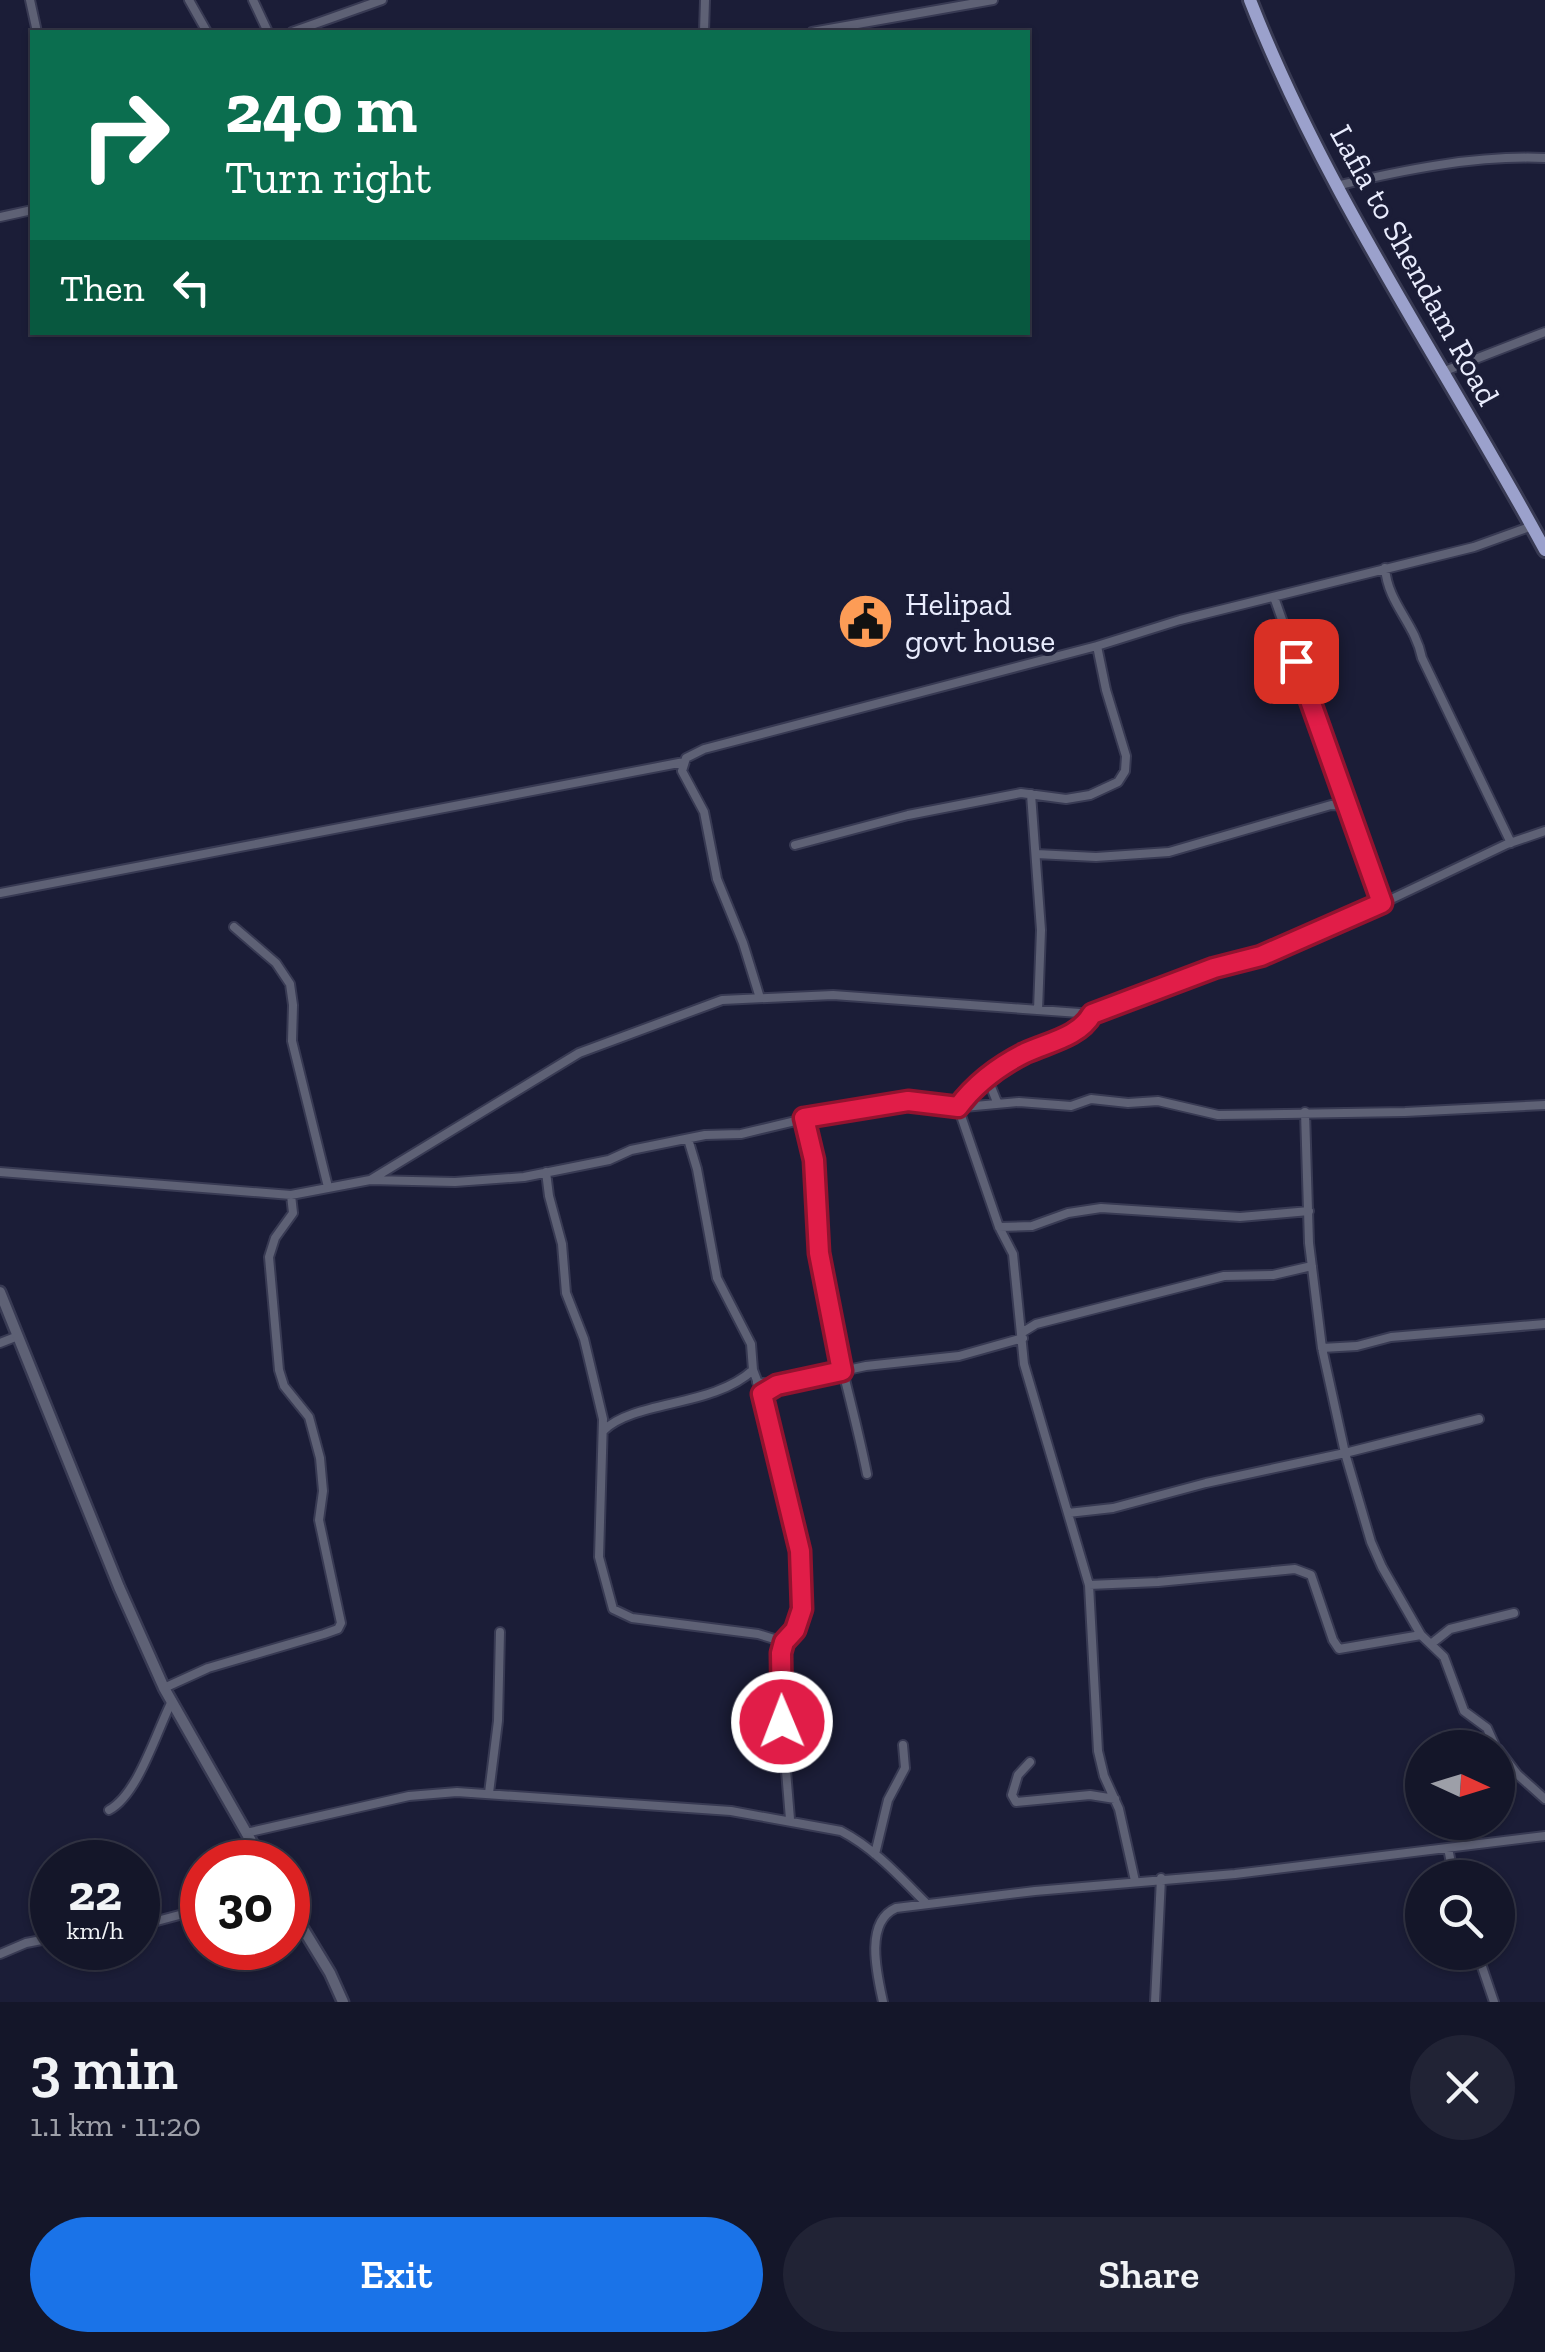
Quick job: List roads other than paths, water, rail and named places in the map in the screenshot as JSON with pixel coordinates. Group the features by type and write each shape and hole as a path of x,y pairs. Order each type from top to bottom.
{"main road":[{"name":"Lafia to Shendam Road","path":"1250,0 1267,45 1336,186 1545,550"}],"street":[{"path":"30,0 37,30"},
{"path":"189,0 206,30"},
{"path":"254,0 267,30"},
{"path":"298,30 382,0"},
{"path":"704,30 705,0"},
{"path":"823,30 993,0"},
{"path":"1336,186 1454,164 1545,158"},
{"path":"0,218 30,210"},
{"path":"1442,372 1545,332"},
{"path":"760,998 717,879 704,812 682,771 689,755 1474,547 1532,526"},
{"path":"1385,568 1387,588 1420,645 1422,658 1511,843"},
{"path":"1274,597 1382,903"},
{"path":"796,845 908,815 1021,794 1066,799 1109,788 1125,772 1126,756 1106,690 1098,646"},
{"path":"0,892 684,762"},
{"path":"1332,804 1341,790"},
{"path":"1031,794 1041,930 1038,1010"},
{"path":"1036,854 1096,857 1169,852 1332,804 1347,806"},
{"path":"370,1180 579,1053 722,1000 833,995 1092,1014 1214,968 1261,956 1545,831"},
{"path":"234,928 276,963 292,992 292,1041 328,1187"},
{"path":"958,1107 987,1077 1024,1054 1082,1028 1092,1014"},
{"path":"987,1077 998,1102"},
{"path":"0,1172 292,1195 370,1180 455,1182 546,1172 609,1160 630,1150 741,1134 804,1118 908,1101 958,1107 998,1102 1058,1106 1091,1099 1158,1101 1218,1115 1545,1105"},
{"path":"958,1107 999,1226 1014,1254 1029,1382 1089,1585 1094,1721 1104,1776 1115,1799 1135,1881"},
{"path":"1305,1112 1312,1266 1322,1348 1344,1453 1371,1542 1421,1635 1449,1666 1464,1711 1489,1730"},
{"path":"804,1118 814,1160 819,1253 866,1474"},
{"path":"688,1139 717,1278 752,1344 753,1370 801,1557 802,1609 781,1653 790,1820"},
{"path":"546,1172 562,1244 566,1292 584,1339 602,1414 598,1557 613,1609 632,1618 758,1634 784,1642"},
{"path":"164,1688 208,1668 335,1630 341,1623 319,1520 323,1490 310,1417 284,1386 279,1370 269,1256 275,1238 293,1214 292,1195"},
{"path":"999,1226 1032,1226 1068,1212 1101,1208 1240,1217 1308,1211"},
{"path":"762,1394 777,1385 842,1371 959,1356 1023,1335 1036,1324 1224,1276 1273,1275 1312,1266"},
{"path":"0,1292 164,1688 250,1840"},
{"path":"1322,1348 1357,1346 1391,1336 1545,1324"},
{"path":"0,1343 18,1336"},
{"path":"604,1430 615,1420 677,1404 741,1380 753,1370"},
{"path":"741,1380 777,1385"},
{"path":"602,1414 615,1420"},
{"path":"1068,1513 1112,1508 1479,1419"},
{"path":"1089,1585 1294,1569 1310,1575 1333,1640 1340,1649 1421,1635"},
{"path":"1431,1644 1450,1629 1514,1613"},
{"path":"489,1793 498,1721 500,1632"},
{"path":"108,1810 123,1799 135,1780 172,1701"},
{"path":"875,1854 888,1800 905,1768 903,1745"},
{"path":"1030,1762 1015,1782 1012,1795 1016,1802 1090,1795 1115,1799"},
{"path":"1515,1771 1545,1800"},
{"path":"1090,1795 1104,1776"},
{"path":"246,1833 409,1796 489,1793 720,1810 841,1831 875,1854 925,1902"},
{"path":"882,2002 876,1959 879,1922 889,1911 925,1902 1235,1874 1545,1836"},
{"path":"1448,1848 1450,1860"},
{"path":"1155,2002 1161,1878"},
{"path":"310,1940 343,2002"},
{"path":"0,1954 30,1942"},
{"path":"1483,1970 1494,2002"}],"place":[{"name":"Helipad govt house","path":"866,622"}]}
